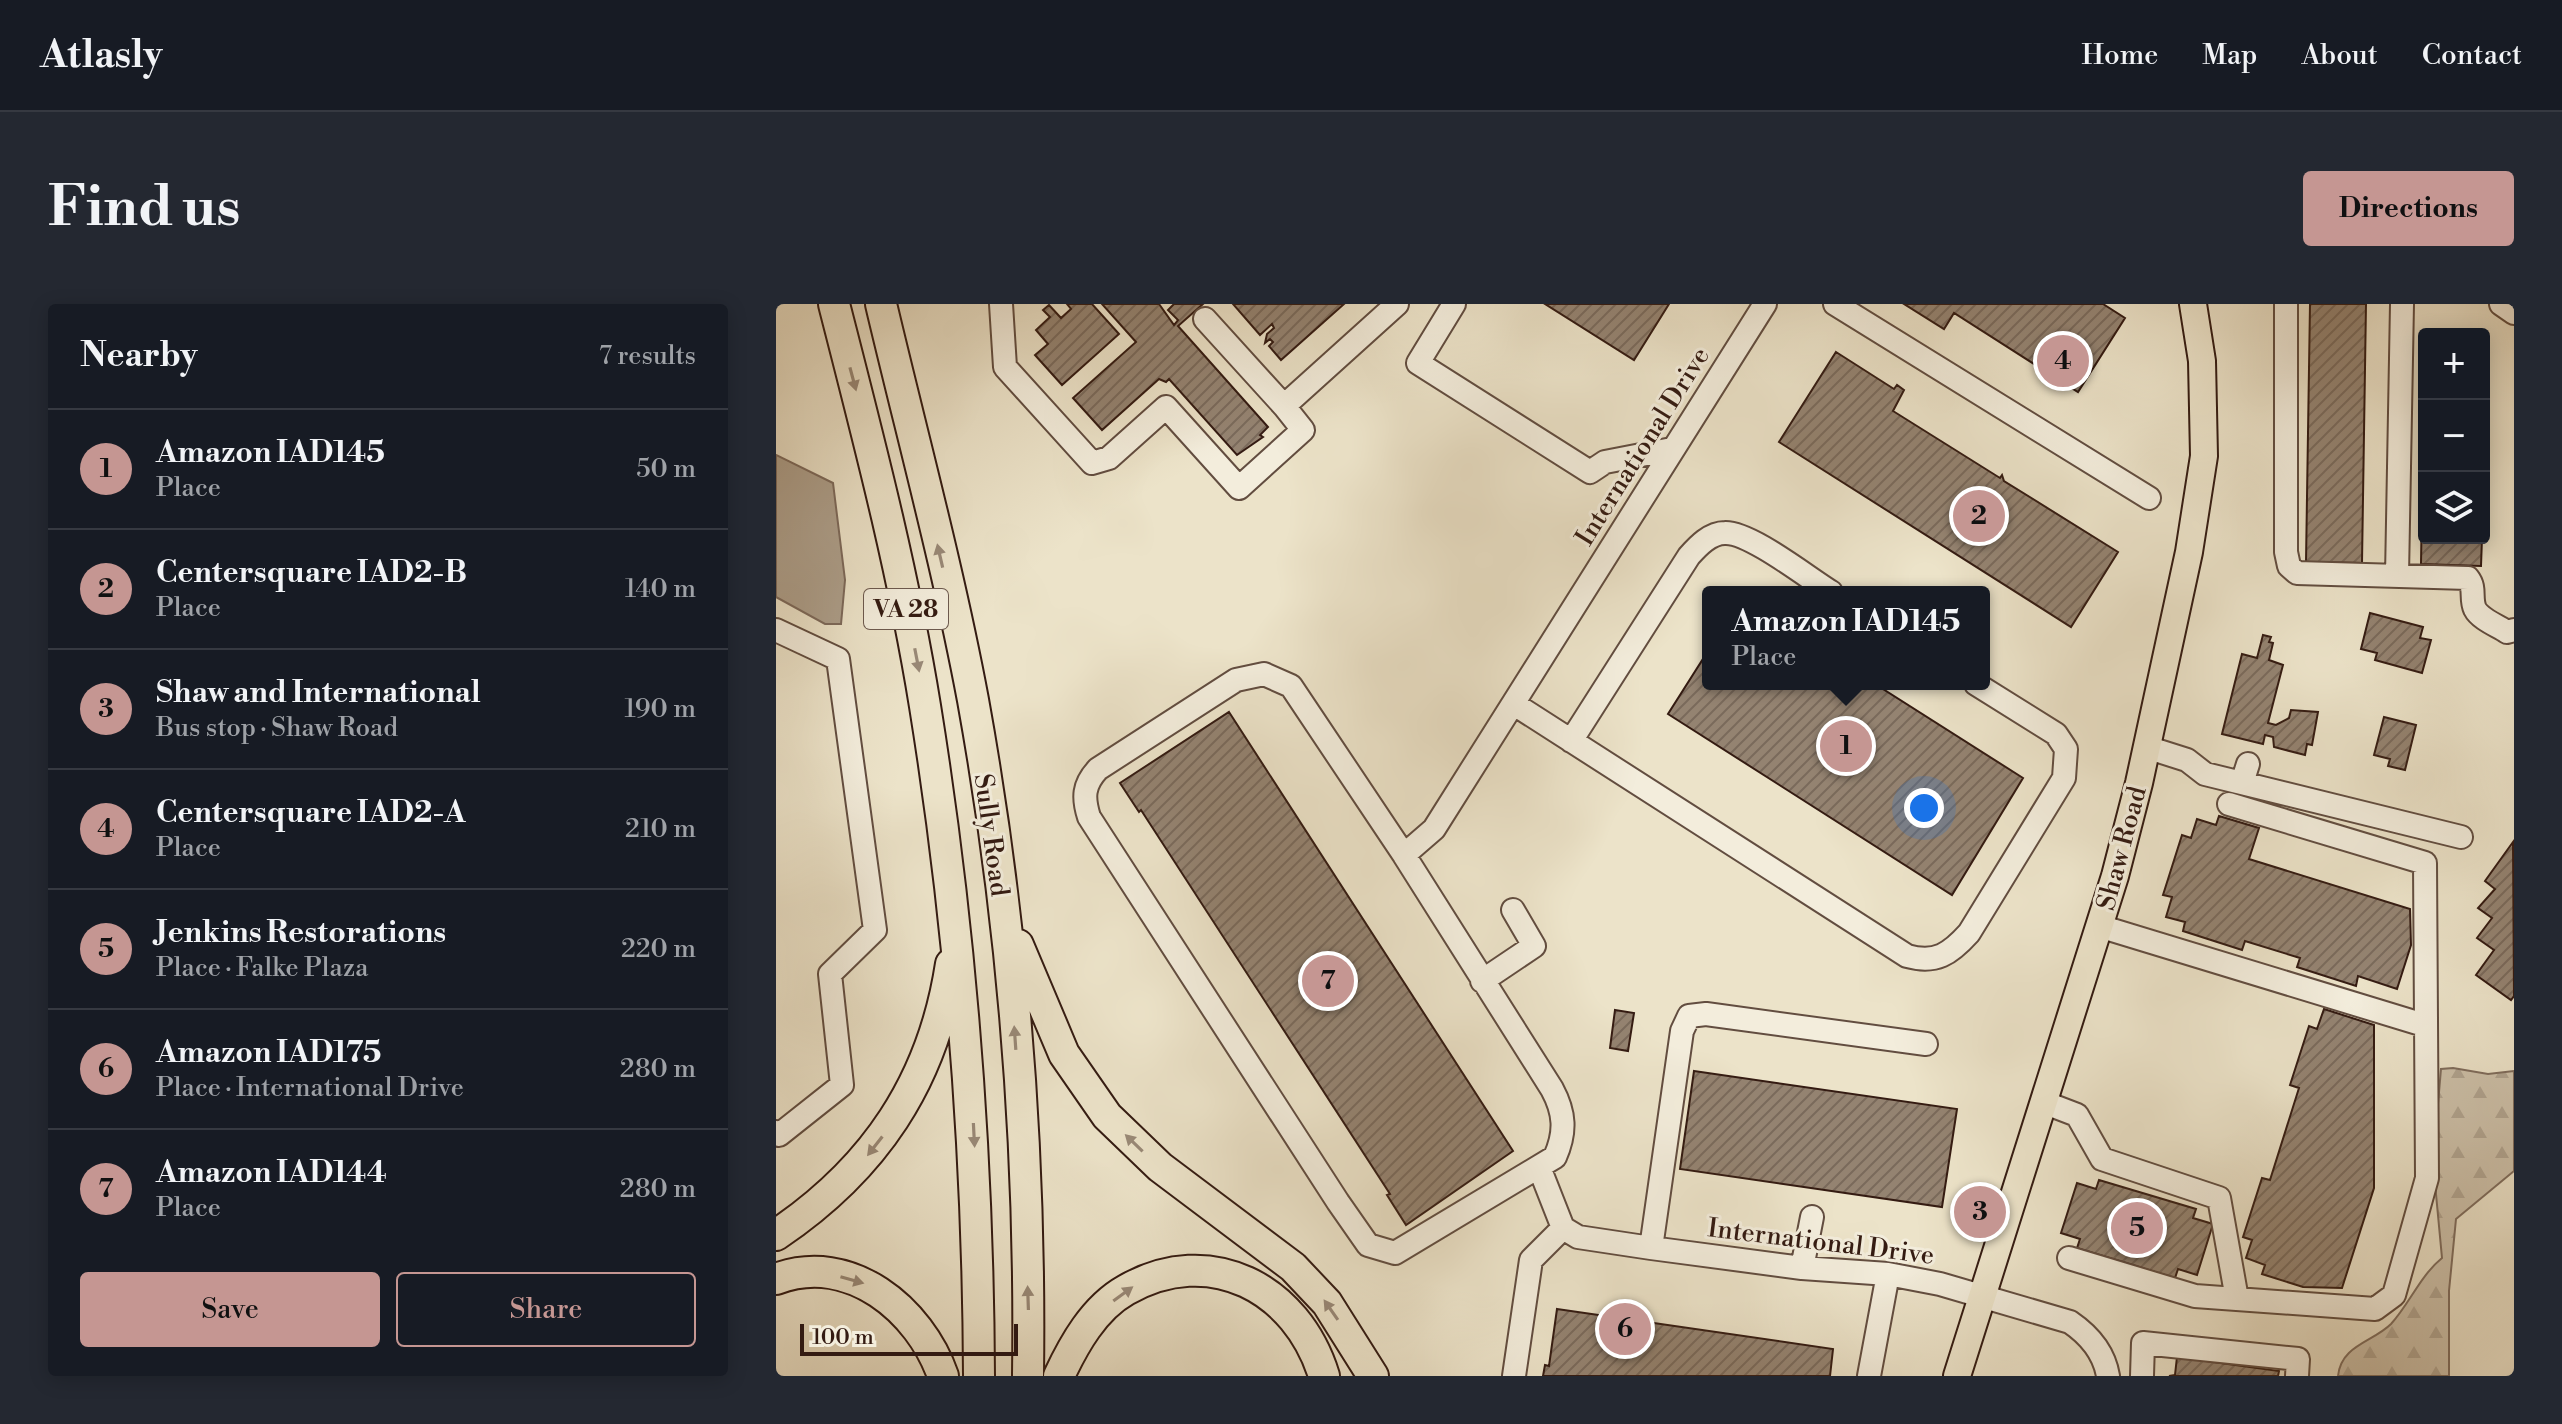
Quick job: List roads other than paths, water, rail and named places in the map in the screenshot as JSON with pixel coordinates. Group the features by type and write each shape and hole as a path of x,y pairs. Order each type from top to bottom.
{"highway":[{"name":"Sully Road","path":"834,304 902,586 925,705 955,918 974,1136 979,1376"},
{"name":"Sully Road","path":"881,304 972,695 999,881 1022,1148 1028,1376"},
{"path":"999,881 1044,1014 1083,1085 1107,1116 1160,1167 1293,1267 1327,1303 1373,1376"},
{"path":"776,1235 818,1207 855,1170 901,1109 922,1067 941,1014 955,918"},
{"path":"1059,1376 1084,1330 1123,1291 1160,1275 1193,1271 1222,1272 1251,1281 1273,1297 1299,1323 1318,1355 1324,1376"},
{"path":"776,1279 825,1273 862,1282 893,1300 918,1327 935,1353 943,1376"}],"main road":[{"name":"Shaw Road","path":"1957,1376 2099,926 2146,747 2189,552 2204,456 2202,361 2193,304"}],"street":[{"path":"1001,304 1005,367 1092,463 1109,458 1166,407 1239,488 1303,430 1205,319"},
{"path":"1284,406 1397,304"},
{"path":"1454,304 1418,363 1590,472 1605,462 1672,449"},
{"name":"International Drive","path":"1404,855 1434,829 1765,304"},
{"path":"1835,304 2149,498"},
{"path":"2286,304 2286,552 2289,566 2297,573 2468,578 2474,587 2474,607 2480,614 2507,632 2514,630"},
{"path":"2397,576 2402,304"},
{"path":"2501,304 2514,313"},
{"path":"1571,741 1689,556 1704,540 1726,533 1746,539 1821,586"},
{"path":"776,630 838,659 875,930 830,974 842,1085 779,1135 776,1132"},
{"path":"1264,674 1280,678 1291,686 1404,855 1562,1107 1562,1140 1555,1157 1395,1253 1368,1245 1089,817 1083,799 1086,787 1098,769 1236,680 1264,674"},
{"path":"1514,704 1907,956 1935,960 1955,949 1969,933 2064,778 2066,749 2056,734 1986,690"},
{"path":"2146,747 2187,760 2205,774 2245,774 2413,815 2461,837"},
{"path":"2069,1258 2195,1296 2375,1309 2394,1295 2427,1178 2425,863 2229,804"},
{"path":"1482,981 1534,946 1513,910"},
{"path":"2099,926 2424,1025"},
{"path":"1651,1248 1682,1031 1689,1016 1706,1014 1926,1044"},
{"path":"2043,1102 2077,1115 2102,1159 2219,1198 2237,1299"},
{"path":"1514,1376 1531,1260 1563,1228 1539,1167"},
{"path":"1802,1268 1812,1217"},
{"name":"International Drive","path":"1563,1228 1578,1237 1651,1248 1802,1268 1888,1274 1983,1297 2070,1322 2087,1334 2105,1360 2108,1376"},
{"path":"1869,1376 1888,1274"},
{"path":"2142,1376 2143,1343 2298,1359 2297,1376"}],"place":[{"name":"Centersquare IAD2-A","path":"2063,361"},
{"name":"Centersquare IAD2-B","path":"1979,516"},
{"name":"Amazon IAD145","path":"1846,746"},
{"name":"Amazon IAD144","path":"1328,981"},
{"name":"Shaw and International","path":"1980,1212"},
{"name":"Jenkins Restorations","path":"2137,1228"},
{"name":"Amazon IAD175","path":"1625,1329"}]}
